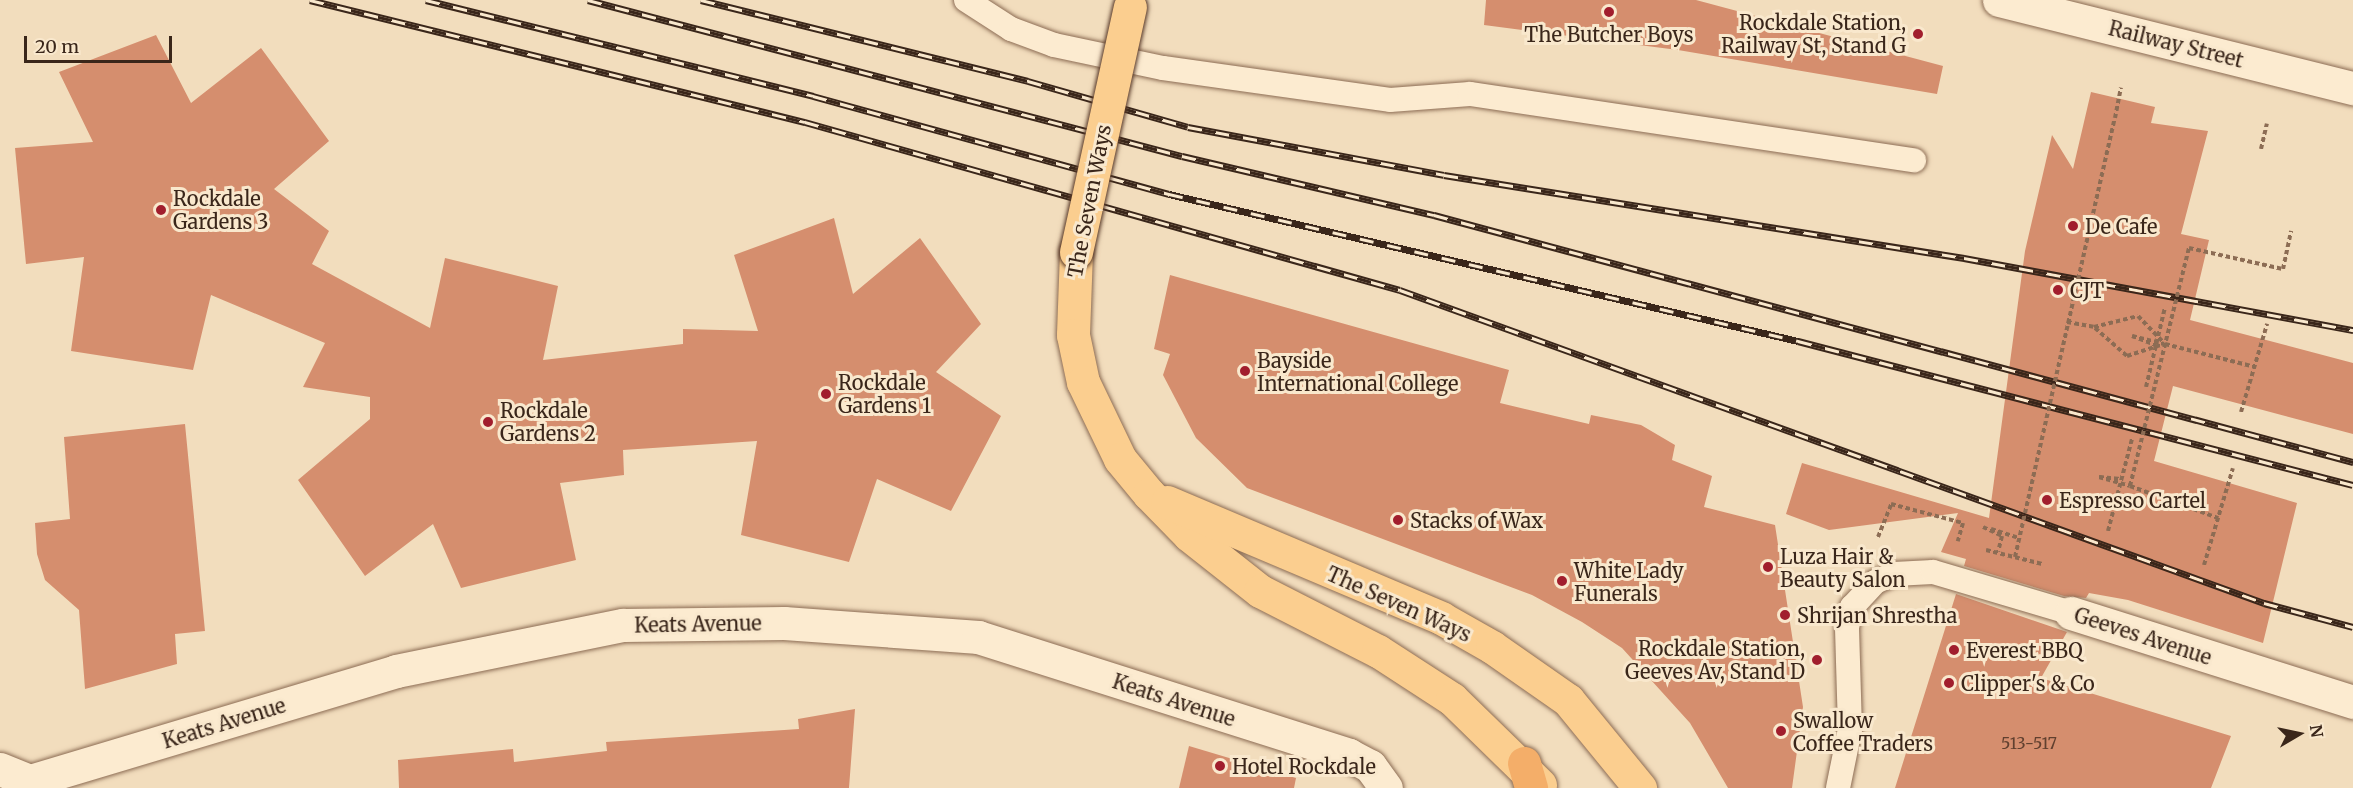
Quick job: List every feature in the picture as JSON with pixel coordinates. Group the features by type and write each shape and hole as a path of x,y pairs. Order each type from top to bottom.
{"main road":[{"name":"The Seven Ways","path":"1131,2 1076,252 1073,336 1083,382 1120,459 1149,494 1224,566 1416,675 1475,717 1533,780"},
{"name":"The Seven Ways","path":"1149,494 1441,618 1492,647 1568,700 1640,788"}],"street":[{"name":"Railway Street","path":"1999,0 2353,88"},
{"name":"Geeves Avenue","path":"2071,613 2353,702"},
{"name":"Keats Avenue","path":"0,770 30,781 396,671 623,625 784,623 978,637 1349,755 1370,766 1386,788"}],"lane":[{"path":"966,0 1011,29 1054,45 1163,68 1390,100 1470,94 1914,160"},
{"name":"Geeves Avenue","path":"1838,788 1850,729 1847,627 1852,607 1875,582 1894,574 1933,572 2071,613"}],"path":[{"path":"2015,557 2121,88"},
{"path":"2261,149 2267,124"},
{"path":"2130,486 2188,248 2283,269 2291,231"},
{"path":"2146,387 2165,307"},
{"path":"2067,322 2094,327 2138,316 2165,344"},
{"path":"2241,412 2267,324"},
{"path":"2094,327 2127,356 2165,344"},
{"path":"2156,345 2132,336 2255,367"},
{"path":"2108,531 2132,440"},
{"path":"2204,565 2233,468"},
{"path":"2121,480 2099,477 2218,518"},
{"path":"1878,537 1891,504 1963,523 1958,544 1967,546"},
{"path":"1995,562 2002,536 1983,527 2019,538"},
{"path":"1977,548 2042,564"}],"building":[{"path":"1486,0 1696,0 1943,66 1937,94 1678,50 1484,25"},
{"path":"156,35 191,103 261,48 329,141 274,189 329,231 312,264 430,328 445,258 558,286 543,360 683,344 683,329 758,331 734,255 834,218 853,294 920,238 981,324 936,372 1001,416 951,511 877,479 849,562 741,535 757,441 623,450 624,475 560,483 576,560 461,588 433,524 365,576 298,480 370,419 370,397 303,387 325,343 211,295 193,370 71,351 84,257 26,264 15,148 93,142 59,72"},
{"path":"2091,92 2155,107 2151,123 2208,131 2181,234 2209,240 2190,320 2353,363 2353,434 2173,386 2154,461 2297,503 2263,643 2128,600 2089,593 2086,598 2064,596 1964,566 1966,559 1941,552 1958,513 1829,530 1786,514 1802,463 1989,518 2025,251 2052,135 2073,169"},
{"path":"1170,275 1509,370 1500,403 1589,424 1591,415 1641,425 1675,445 1672,460 1712,476 1704,507 1775,525 1803,707 1792,788 1728,788 1690,723 1622,648 1582,622 1532,595 1247,488 1196,438 1163,375 1170,354 1154,349"},
{"path":"185,424 205,631 175,634 177,664 85,689 79,610 45,580 37,554 35,523 70,519 64,437"},
{"path":"1956,594 2067,632 2041,678 2231,736 2211,788 1895,788"},
{"path":"855,709 849,788 399,788 398,760 513,749 514,762 607,751 606,742 799,729 798,719"},
{"name":"Hotel Rockdale","path":"1189,746 1296,778 1294,788 1179,788"}],"railway":[{"path":"310,0 805,122 1400,290 2264,603 2353,627"},
{"path":"426,0 813,96 1169,194 1798,341 2353,485"},
{"path":"588,0 1182,156 1434,215 2353,462"},
{"path":"701,0 1028,81 1188,127 1444,175 1964,258 2353,330"}],"place":[{"name":"The Butcher Boys","path":"1609,12"},
{"name":"Rockdale Station, Railway St, Stand G","path":"1918,34"},
{"name":"Rockdale Gardens 3","path":"161,210"},
{"name":"De Cafe","path":"2073,226"},
{"name":"CJT","path":"2058,290"},
{"name":"Bayside International College","path":"1245,371"},
{"name":"Rockdale Gardens 1","path":"826,394"},
{"name":"Rockdale Gardens 2","path":"488,422"},
{"name":"Espresso Cartel","path":"2047,500"},
{"name":"Stacks of Wax","path":"1398,520"},
{"name":"Luza Hair & Beauty Salon","path":"1768,567"},
{"name":"White Lady Funerals","path":"1562,581"},
{"name":"Shrijan Shrestha","path":"1785,615"},
{"name":"Everest BBQ","path":"1954,650"},
{"name":"Rockdale Station, Geeves Av, Stand D","path":"1817,660"},
{"name":"Clipper's & Co","path":"1949,683"},
{"name":"Swallow Coffee Traders","path":"1781,731"},
{"name":"Hotel Rockdale","path":"1220,766"}]}
